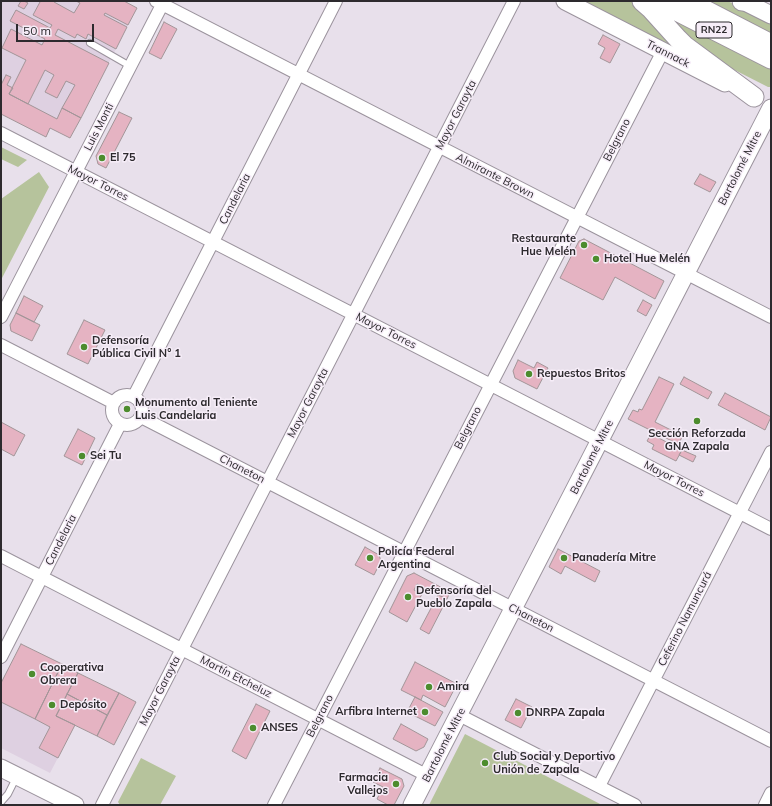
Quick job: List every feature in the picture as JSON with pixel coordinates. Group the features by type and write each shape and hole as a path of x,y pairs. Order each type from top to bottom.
{"main road":[{"name":"Trannack","path":"565,1 771,107"},
{"path":"642,1 685,46 754,97"},
{"name":"RN22","path":"657,1 771,59"},
{"name":"RN22","path":"688,1 771,44"},
{"path":"743,1 771,15"},
{"name":"Bartolomé Mitre","path":"412,805 771,107"},
{"path":"1,768 75,805"}],"street":[{"name":"Candelaria","path":"134,396 336,1"},
{"name":"Mayor Garayta","path":"102,805 514,1"},
{"name":"Almirante Brown","path":"160,2 771,317"},
{"name":"Luis Monti","path":"1,317 130,66 160,2"},
{"name":"Belgrano","path":"274,805 663,51"},
{"name":"Mayor Torres","path":"1,133 771,529"},
{"path":"1,345 114,403"},
{"path":"120,396 134,396 141,403 141,417 138,421 130,425 120,424 116,421 112,412 114,403 120,396"},
{"name":"Chaneton","path":"141,417 771,741"},
{"name":"Candelaria","path":"1,657 120,424"},
{"name":"Ceferino Namuncurá","path":"599,786 771,452"},
{"name":"Martín Etcheluz","path":"1,556 428,776"},
{"path":"459,715 635,805"},
{"path":"765,805 771,793"}],"lane":[{"path":"90,43 130,66"},
{"path":"1,802 8,794 17,776"}],"shaded area":[{"path":"1,1 124,1 137,8 70,138 51,128 46,137 1,114"},
{"path":"21,644 78,673 56,716 75,725 50,773 1,748 1,683"}],"green space":[{"path":"579,1 634,1 709,68"},
{"path":"700,1 727,1 737,5 771,23 771,37"},
{"path":"657,9 771,67 771,87 768,87 713,59"},
{"path":"1,147 27,160 18,167 1,159"},
{"path":"39,172 49,187 1,280 1,199"},
{"name":"Club Social y Deportivo Unión de Zapala","path":"465,734 575,791 602,805 429,805"},
{"path":"141,758 176,776 160,805 120,805 118,802"}],"building":[{"path":"21,1 28,3 24,9 18,6"},
{"path":"37,1 54,1 74,13 80,3 76,1 124,1 137,8 128,25 105,13 104,15 127,27 116,49 88,34 86,39 77,34 75,38 58,29 55,35 109,63 81,118 62,108 75,85 66,81 57,98 45,92 54,75 45,70 28,104 9,94 26,60 2,48 11,29 42,45 45,39 10,21 16,10 50,28 52,25 33,15 40,2"},
{"path":"164,22 177,29 161,59 149,53"},
{"path":"603,35 620,44 610,63 600,58 605,48 598,44"},
{"path":"6,75 11,77 7,85 13,88 9,94 57,119 62,108 81,118 70,138 50,128 46,137 1,114 1,85"},
{"path":"119,112 132,118 106,168 98,164 96,156"},
{"path":"700,174 716,182 710,192 694,184"},
{"name":"Hotel Hue Melén","path":"584,239 664,281 655,299 615,277 603,300 560,278 579,241"},
{"path":"24,296 43,306 34,322 16,313"},
{"path":"643,300 652,305 646,316 637,311"},
{"path":"16,313 40,325 32,341 11,331 10,325"},
{"name":"Defensoría Pública Civil N° 1","path":"84,320 105,330 88,364 67,354"},
{"name":"Repuestos Britos","path":"518,360 534,368 537,362 548,368 537,389 515,378 513,371"},
{"path":"659,377 674,384 655,422 683,436 678,444 628,419 633,410 638,412 639,409 642,410"},
{"path":"684,377 712,392 708,399 680,384"},
{"path":"725,393 771,417 765,430 718,405"},
{"path":"1,422 25,435 14,456 1,449"},
{"path":"78,429 95,438 82,465 64,456"},
{"path":"651,434 682,450 676,461 652,449 654,445 647,441"},
{"path":"682,450 696,456 693,462 679,455"},
{"name":"Policía Federal Argentina","path":"365,547 379,555 381,561 374,575 355,565"},
{"name":"Panadería Mitre","path":"558,549 600,571 595,582 565,566 561,574 549,567"},
{"name":"Defensoría del Pueblo Zapala","path":"414,573 450,592 447,599 417,584 414,590 422,594 407,622 389,612 407,576"},
{"path":"438,595 447,599 429,634 420,629"},
{"name":"Cooperativa Obrera","path":"21,644 62,664 35,719 1,702 1,683"},
{"name":"Amira","path":"415,662 457,684 445,707 423,695 421,700 401,690"},
{"name":"Depósito","path":"62,664 78,673 56,716 75,725 58,758 39,748 50,727 35,719"},
{"path":"78,673 119,693 107,715 67,694"},
{"path":"119,693 136,702 114,745 97,736"},
{"path":"67,694 107,715 97,736 56,716"},
{"name":"Arfibra Internet","path":"415,697 443,712 435,726 407,712"},
{"name":"DNRPA Zapala","path":"516,699 532,707 521,728 505,720"},
{"name":"ANSES","path":"256,704 270,711 246,759 232,751"},
{"path":"401,724 428,739 424,747 416,751 393,739"},
{"path":"380,768 402,779 404,786 394,805 388,805 377,799 383,787 373,782"}],"place":[{"name":"El 75","path":"102,158"},
{"name":"Restaurante Hue Melén","path":"584,245"},
{"name":"Hotel Hue Melén","path":"596,259"},
{"name":"Defensoría Pública Civil N° 1","path":"84,347"},
{"name":"Repuestos Britos","path":"529,374"},
{"name":"Monumento al Teniente Luis Candelaria","path":"127,409"},
{"name":"Sección Reforzada GNA Zapala","path":"697,421"},
{"name":"Sei Tu","path":"82,456"},
{"name":"Policía Federal Argentina","path":"370,558"},
{"name":"Panadería Mitre","path":"564,558"},
{"name":"Defensoría del Pueblo Zapala","path":"408,597"},
{"name":"Cooperativa Obrera","path":"32,674"},
{"name":"Amira","path":"429,687"},
{"name":"Depósito","path":"52,705"},
{"name":"Arfibra Internet","path":"425,712"},
{"name":"DNRPA Zapala","path":"518,713"},
{"name":"ANSES","path":"253,728"},
{"name":"Club Social y Deportivo Unión de Zapala","path":"485,763"},
{"name":"Farmacia Vallejos","path":"396,784"}]}
